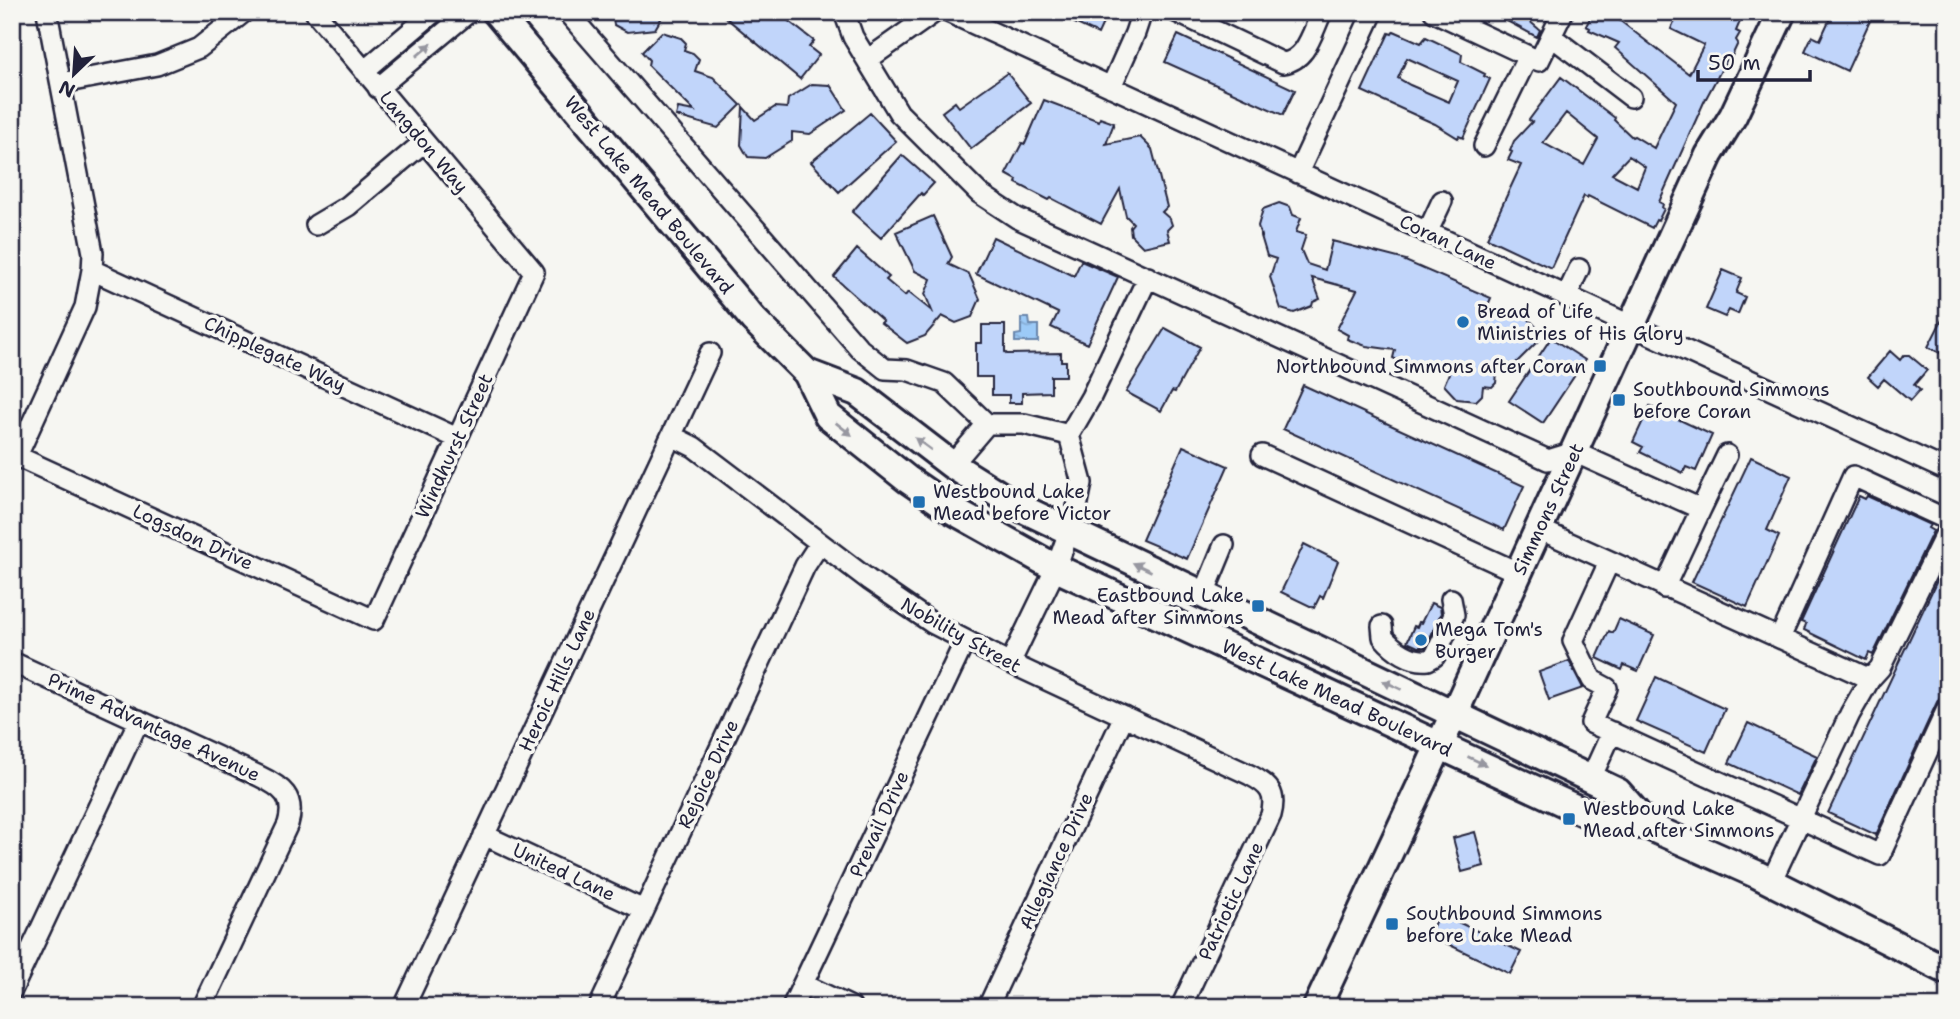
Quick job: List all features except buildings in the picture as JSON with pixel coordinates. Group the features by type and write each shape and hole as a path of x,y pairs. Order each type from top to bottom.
{"main road":[{"name":"West Lake Mead Boulevard","path":"496,12 753,319 807,373 828,416 906,479 952,510 1056,568 1601,820 1648,826 1771,881 1948,971"},
{"name":"Simmons Street","path":"1317,1007 1519,573 1709,155 1733,116 1782,12"},
{"name":"West Lake Mead Boulevard","path":"807,373 857,392 952,465 1008,501 1068,532 1591,778 1618,792 1648,826"},
{"path":"1188,629 1203,596"}],"street":[{"path":"15,455 85,307 92,270 93,253 47,12"},
{"path":"62,83 157,65 199,48 244,12"},
{"name":"Langdon Way","path":"315,12 534,272"},
{"path":"364,71 434,12"},
{"path":"378,88 469,12"},
{"path":"567,12 860,349 886,369 907,370 944,383 987,424 1024,424 1069,435"},
{"path":"844,12 853,37 900,113 979,193 1017,218 1545,459 1574,452 1701,509"},
{"path":"867,60 935,12"},
{"name":"Coran Lane","path":"948,12 1947,470"},
{"path":"1111,87 1136,33 1142,12"},
{"path":"1176,12 1283,64 1292,62 1303,54 1322,12"},
{"path":"1298,173 1373,12"},
{"path":"1434,12 1539,61 1563,12"},
{"path":"1551,36 1631,97"},
{"path":"1484,146 1528,55"},
{"path":"316,225 348,206 424,142"},
{"path":"1427,233 1442,201"},
{"path":"1566,297 1579,269"},
{"name":"Chipplegate Way","path":"92,270 457,438"},
{"name":"Windhurst Street","path":"374,620 534,272"},
{"path":"1010,663 1056,568 1076,512 1082,483 1069,435 1091,397 1148,277"},
{"name":"Heroic Hills Lane","path":"404,1007 710,353"},
{"path":"952,465 987,424"},
{"name":"Nobility Street","path":"672,436 694,447 892,597 965,641 1250,775 1263,783 1273,794"},
{"name":"Logsdon Drive","path":"15,455 374,620"},
{"path":"1262,455 1519,573"},
{"path":"1664,588 1727,455"},
{"path":"1780,638 1853,476 1948,520"},
{"path":"1539,529 1664,588 1870,679"},
{"path":"1771,881 1850,714 1870,679 1881,668 1948,529"},
{"name":"Rejoice Drive","path":"599,1007 805,566 820,543"},
{"path":"1203,596 1224,545"},
{"path":"1609,562 1573,642 1592,680 1607,688 1591,723 1880,855 1948,707"},
{"path":"1382,626 1383,637 1398,651 1412,658 1429,660 1435,656 1454,615 1451,599"},
{"name":"Prevail Drive","path":"792,1007 965,641"},
{"name":"Prime Advantage Avenue","path":"12,662 268,780 290,800 288,824 202,1007"},
{"name":"Allegiance Drive","path":"988,1007 1124,716"},
{"path":"12,990 139,720"},
{"path":"1591,778 1612,733"},
{"name":"Patriotic Lane","path":"1181,1007 1268,822 1273,808 1273,794"},
{"name":"United Lane","path":"484,835 644,910"},
{"path":"803,984 851,1007"}],"water":[{"path":"1021,318 1029,318 1030,325 1038,325 1038,342 1015,342 1015,335 1021,334"},
{"path":"1775,997 1794,1007 1719,1007"}],"place":[{"name":"Bread of Life Ministries of His Glory","path":"1463,322"},
{"name":"Northbound Simmons after Coran","path":"1600,366"},
{"name":"Southbound Simmons before Coran","path":"1619,400"},
{"name":"Westbound Lake Mead before Victor","path":"919,502"},
{"name":"Eastbound Lake Mead after Simmons","path":"1258,606"},
{"name":"Mega Tom's Burger","path":"1421,640"},
{"name":"Westbound Lake Mead after Simmons","path":"1569,819"},
{"name":"Southbound Simmons before Lake Mead","path":"1392,924"}]}
